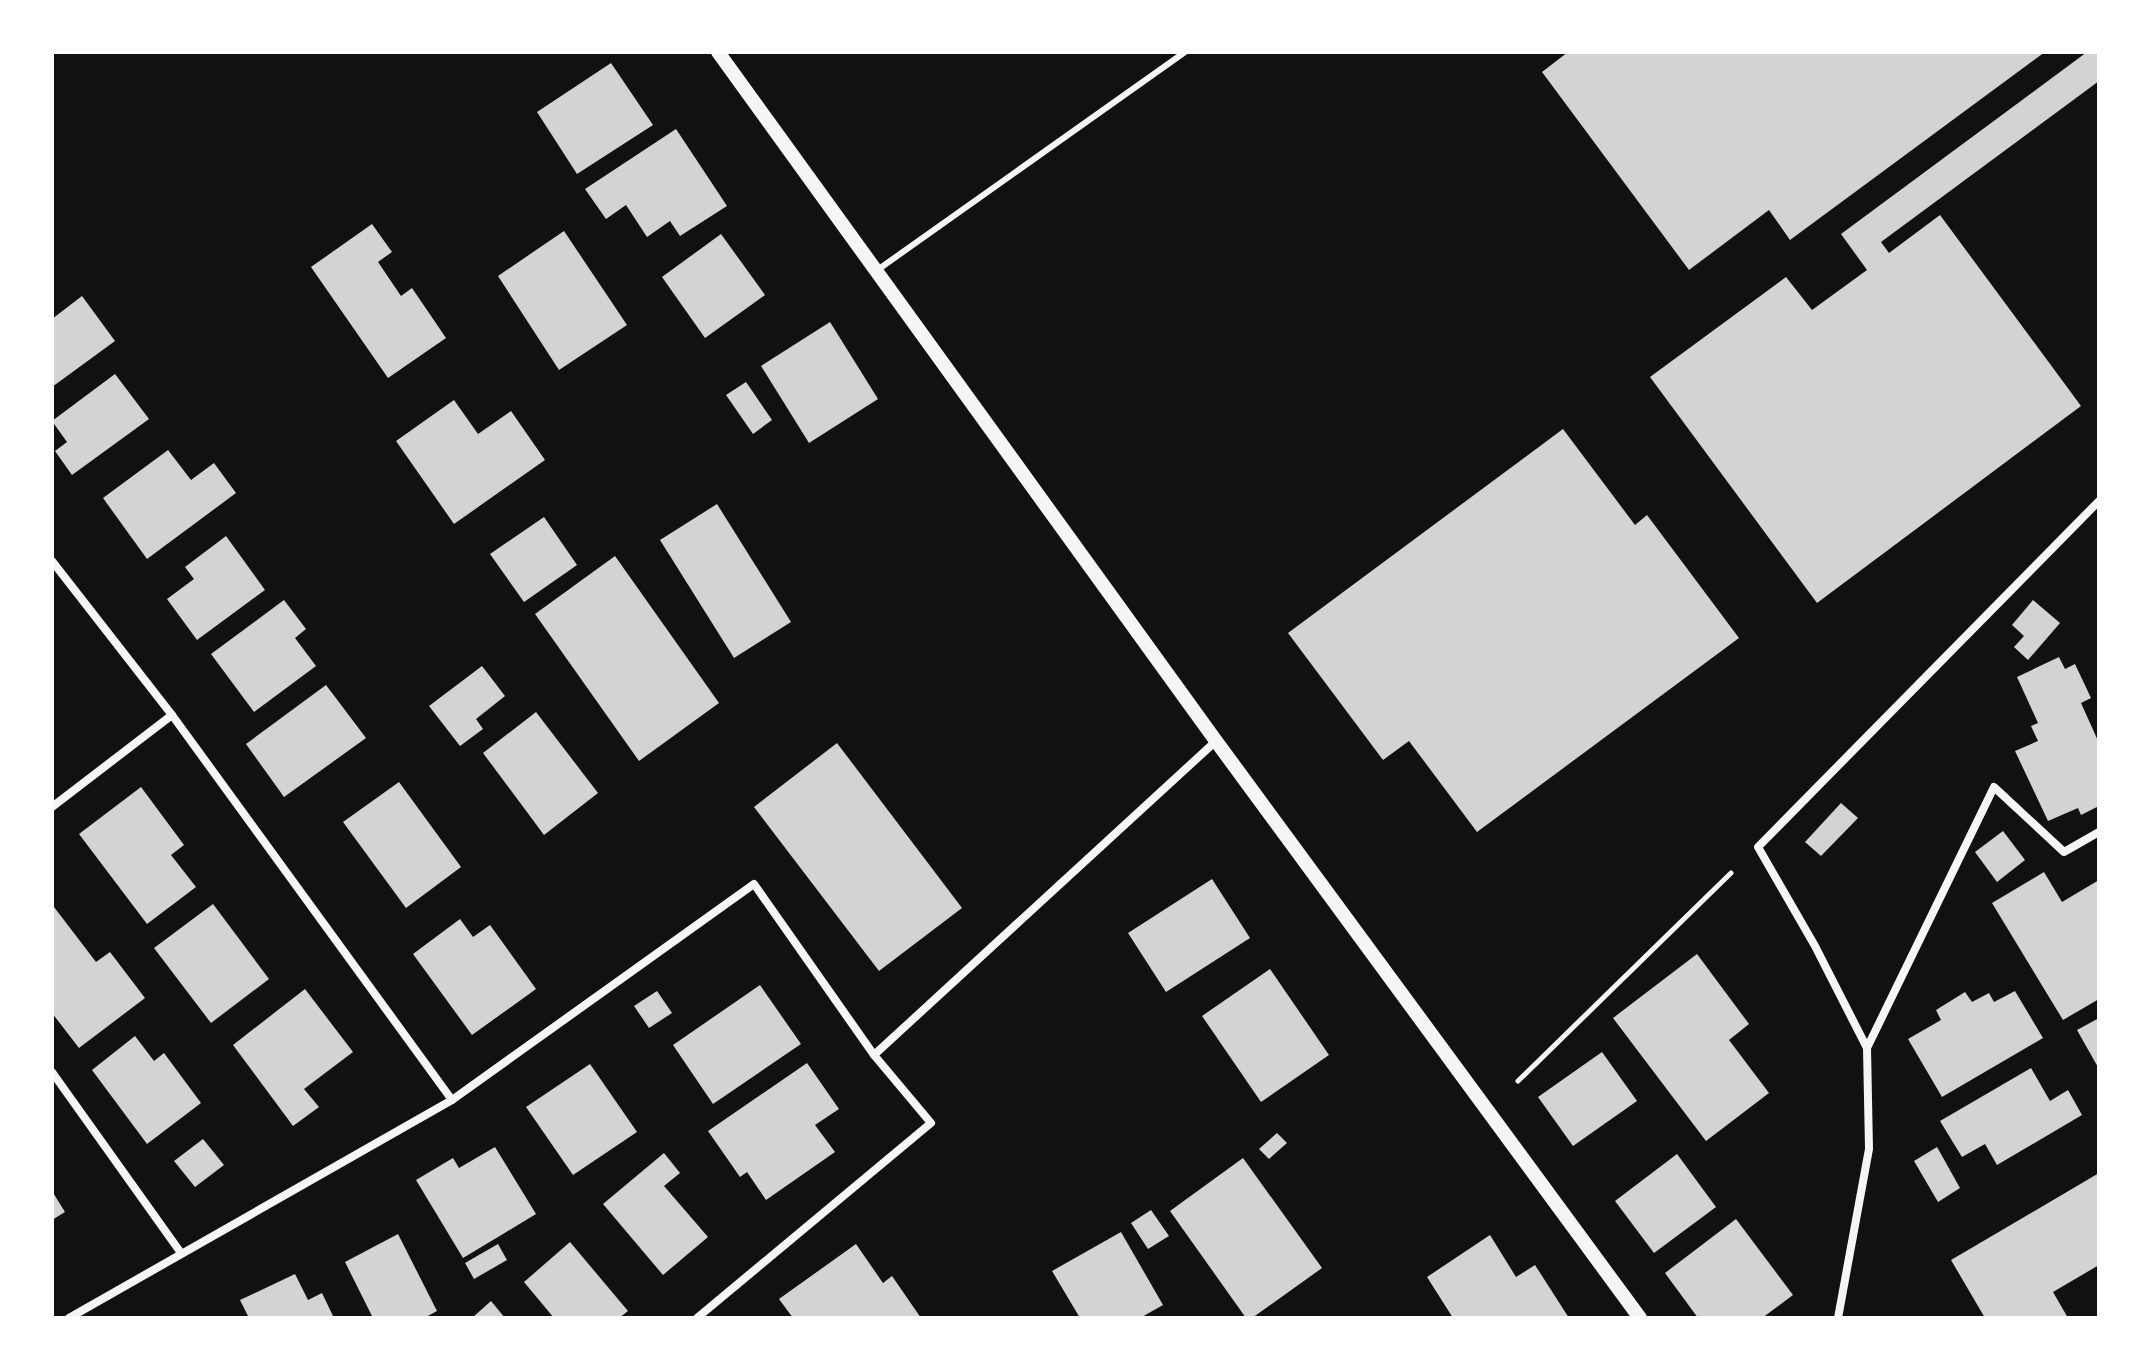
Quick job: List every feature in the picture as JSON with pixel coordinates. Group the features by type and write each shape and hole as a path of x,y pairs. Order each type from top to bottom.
{"street":[{"path":"718,52 1216,741 1640,1318"},
{"path":"1838,1318 1869,1149 1867,1048 1815,946 1758,847 2099,501"},
{"path":"52,561 172,715 452,1100"},
{"path":"52,807 172,715"},
{"path":"874,1055 1216,741"},
{"path":"1867,1048 1994,787 2064,852 2099,832"},
{"path":"69,1318 452,1100 754,884 874,1055 931,1123 697,1318"},
{"path":"52,1072 181,1253"}],"lane":[{"path":"876,271 1185,52"}],"path":[{"path":"1488,1111 1758,847"}],"building":[{"path":"1568,52 2045,52 1790,240 1769,210 1689,270 1542,72"},
{"path":"2087,52 2099,52 2099,81 1881,242 1889,253 1940,215 2081,406 1817,603 1650,377 1786,277 1812,310 1867,270 1841,234"},
{"path":"611,63 653,125 577,174 537,112"},
{"path":"676,129 727,206 680,236 670,221 647,237 626,205 606,219 585,189"},
{"path":"372,224 392,252 378,262 401,296 412,288 446,338 388,378 311,267"},
{"path":"564,231 627,325 559,370 498,276"},
{"path":"721,234 765,295 705,338 662,277"},
{"path":"82,296 115,341 52,387 52,319"},
{"path":"830,322 878,399 809,443 761,366"},
{"path":"115,374 149,419 72,475 55,451 67,442 52,421"},
{"path":"746,382 772,420 753,434 726,395"},
{"path":"454,400 478,434 511,411 545,460 454,524 396,441"},
{"path":"1563,429 1635,525 1647,515 1739,638 1477,832 1409,741 1383,760 1288,633"},
{"path":"168,450 191,480 214,463 236,493 147,559 103,498"},
{"path":"717,504 791,622 734,658 660,540"},
{"path":"544,517 577,565 524,602 490,554"},
{"path":"226,536 265,590 197,640 167,599 194,579 185,567"},
{"path":"615,556 719,703 639,761 535,614"},
{"path":"284,600 306,629 295,638 316,666 254,712 211,654"},
{"path":"2033,600 2060,623 2028,660 2014,647 2024,636 2012,625"},
{"path":"2059,657 2065,669 2075,664 2091,698 2081,703 2099,743 2099,806 2081,815 2078,808 2048,821 2015,751 2038,741 2031,726 2038,723 2017,677"},
{"path":"482,666 505,696 476,719 483,729 460,746 429,706"},
{"path":"326,685 366,738 284,797 246,744"},
{"path":"536,712 598,793 544,835 483,753"},
{"path":"837,743 962,908 879,971 754,807"},
{"path":"399,782 461,867 406,908 343,822"},
{"path":"141,787 184,845 171,855 196,887 147,924 79,834"},
{"path":"1841,803 1858,818 1821,856 1805,842"},
{"path":"2003,831 2025,860 1997,882 1975,852"},
{"path":"2044,872 2062,902 2099,880 2099,999 2063,1020 1992,903"},
{"path":"1212,879 1250,938 1166,992 1128,933"},
{"path":"213,904 269,979 211,1023 154,948"},
{"path":"54,907 96,962 110,952 145,998 79,1048 52,1013"},
{"path":"460,919 473,937 490,925 536,989 472,1035 413,954"},
{"path":"1697,954 1749,1024 1729,1040 1769,1093 1706,1141 1613,1018"},
{"path":"1270,969 1329,1055 1261,1102 1202,1016"},
{"path":"760,985 801,1044 713,1104 673,1045"},
{"path":"305,989 353,1052 304,1089 319,1107 293,1126 233,1045"},
{"path":"657,991 672,1013 649,1028 634,1006"},
{"path":"2015,991 2043,1038 1942,1097 1908,1039 1941,1020 1936,1010 1965,992 1972,1002 1989,993 1994,1002"},
{"path":"2099,1018 2099,1069 2077,1030"},
{"path":"135,1036 154,1061 164,1053 201,1103 147,1144 92,1070"},
{"path":"1602,1052 1637,1101 1573,1146 1538,1097"},
{"path":"807,1063 839,1109 815,1125 835,1152 766,1200 747,1172 740,1177 708,1131"},
{"path":"590,1064 637,1132 573,1175 526,1107"},
{"path":"2031,1068 2050,1101 2068,1090 2082,1115 1997,1165 1985,1144 1962,1157 1940,1121"},
{"path":"1277,1133 1287,1143 1269,1159 1259,1149"},
{"path":"203,1139 224,1165 195,1187 174,1161"},
{"path":"495,1147 536,1214 463,1258 416,1180 453,1158 459,1168"},
{"path":"1937,1147 1960,1188 1938,1202 1914,1161"},
{"path":"664,1153 680,1173 664,1186 708,1237 663,1275 603,1204"},
{"path":"1677,1154 1716,1207 1654,1253 1615,1201"},
{"path":"1243,1158 1322,1268 1252,1318 1246,1318 1170,1211"},
{"path":"2099,1173 2099,1265 2053,1292 2068,1318 1985,1318 1951,1260"},
{"path":"52,1191 65,1212 52,1220"},
{"path":"1151,1210 1169,1236 1148,1249 1131,1223"},
{"path":"1736,1219 1793,1295 1762,1318 1698,1318 1665,1273"},
{"path":"1121,1232 1163,1305 1140,1318 1080,1318 1052,1271"},
{"path":"398,1234 437,1311 424,1318 373,1318 345,1262"},
{"path":"1490,1235 1516,1277 1535,1265 1569,1318 1453,1318 1427,1277"},
{"path":"570,1242 628,1311 619,1318 554,1318 524,1282"},
{"path":"498,1244 507,1260 474,1279 465,1263"},
{"path":"856,1244 883,1283 892,1276 921,1318 793,1318 779,1299"},
{"path":"295,1274 308,1300 322,1293 334,1318 249,1318 240,1300"},
{"path":"491,1301 505,1318 472,1318"}]}
